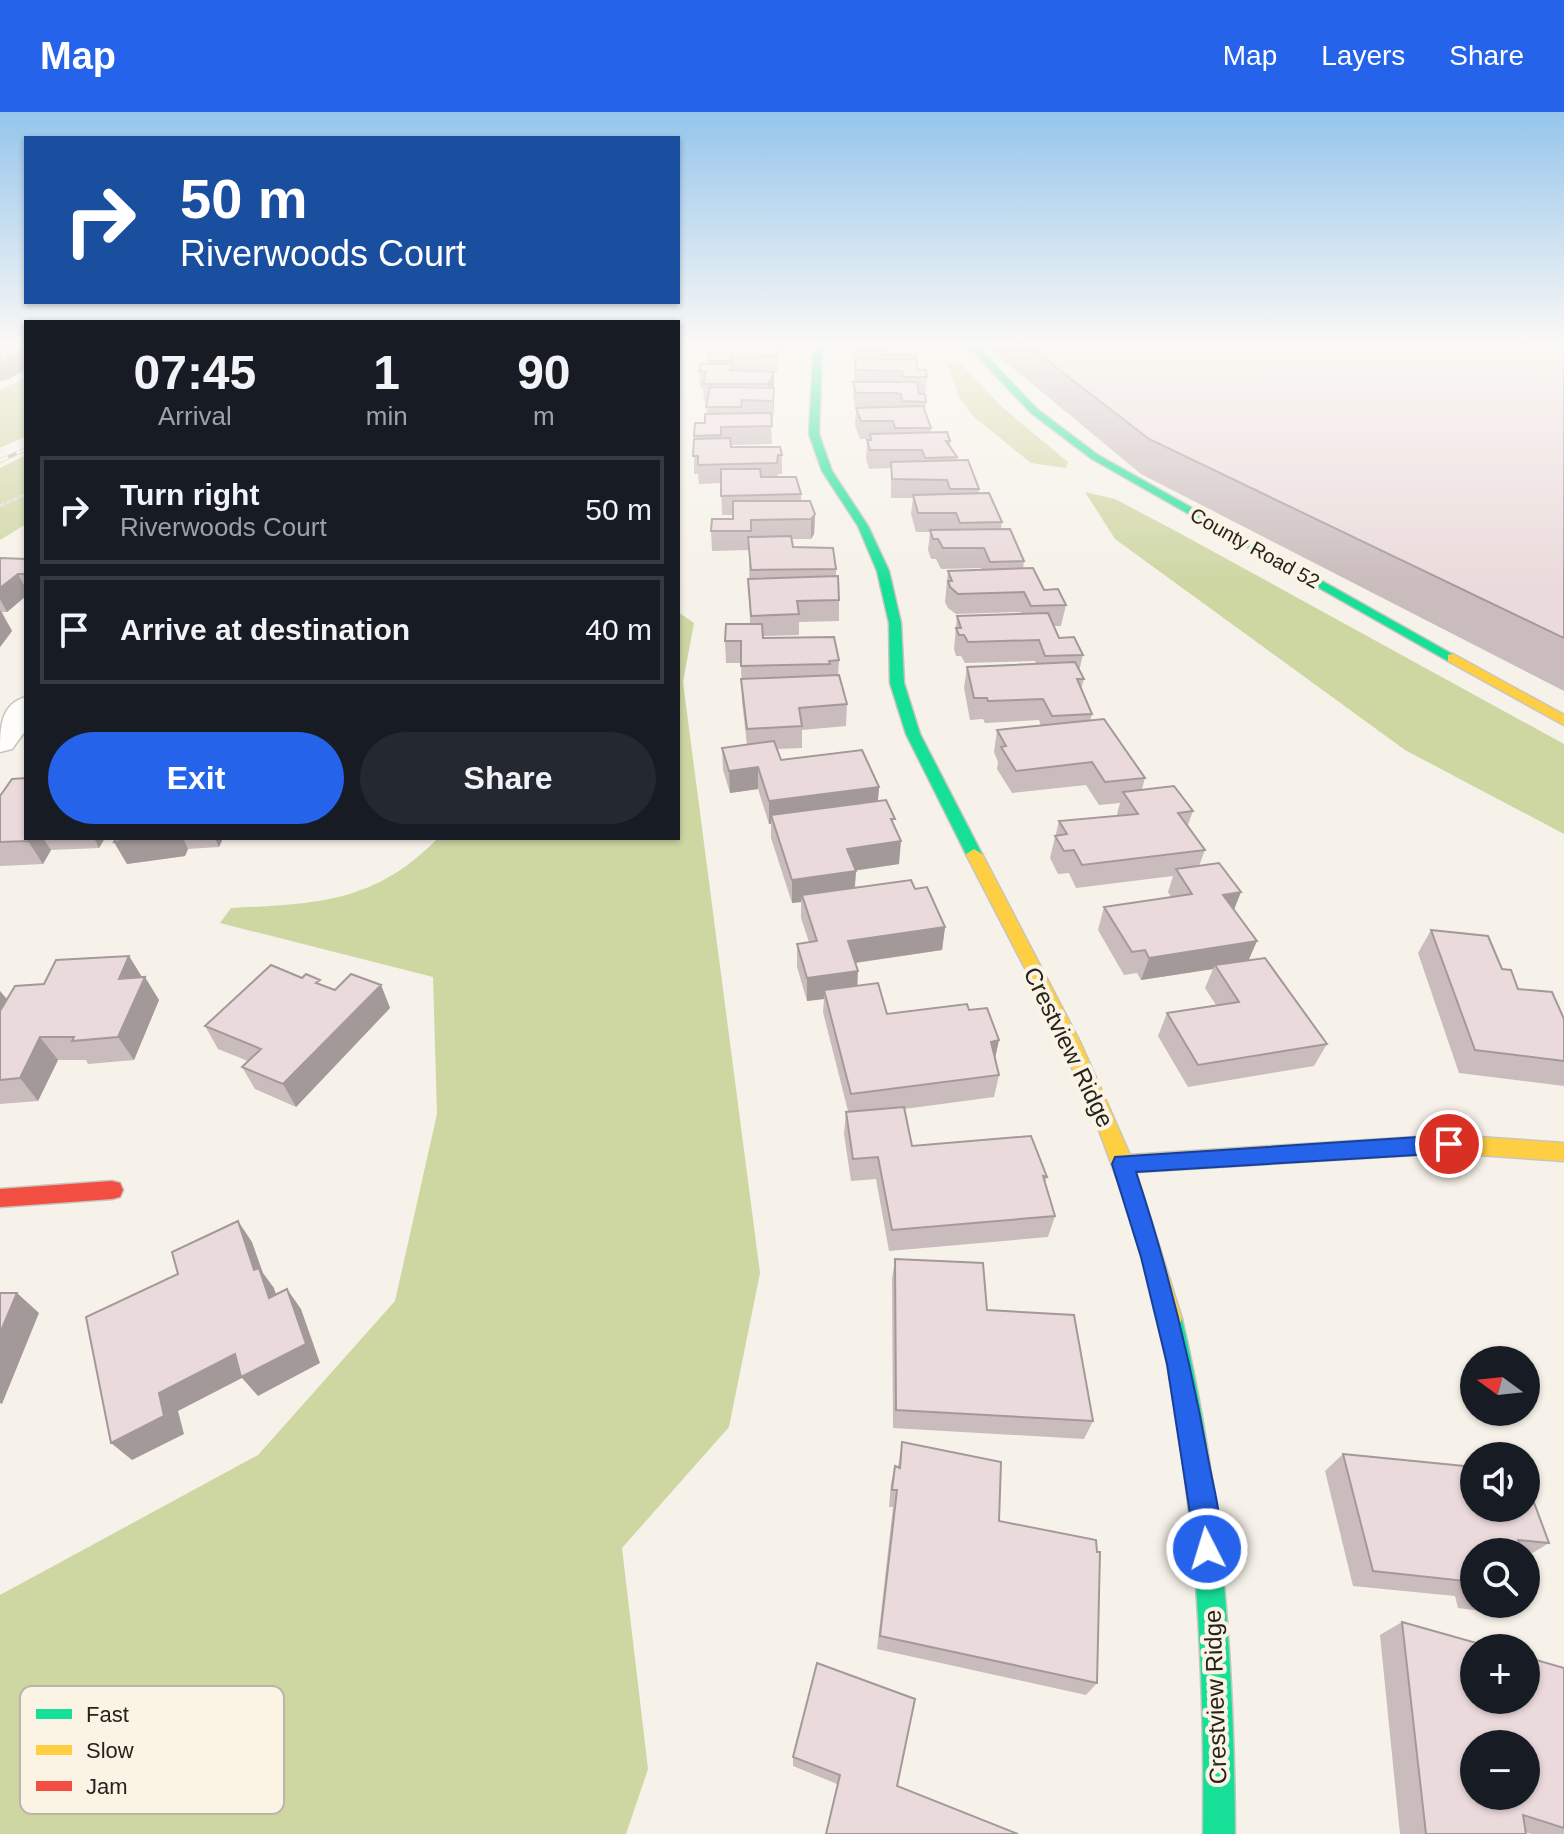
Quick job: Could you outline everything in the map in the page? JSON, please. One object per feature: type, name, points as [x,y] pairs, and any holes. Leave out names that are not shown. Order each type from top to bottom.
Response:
[{"type":"street","name":"Crestview Ridge","points":[[814,424],[814,434],[827,471],[863,526],[883,571],[895,623],[897,683],[913,734],[1091,1086],[1123,1164],[1153,1257],[1175,1349],[1201,1491],[1215,1637],[1219,1834]]},
{"type":"street","name":"County Road 52","points":[[1052,424],[1095,457],[1564,721]]},
{"type":"street","points":[[0,742],[24,710]]},
{"type":"street","points":[[0,755],[24,753]]},
{"type":"street","points":[[1123,1164],[1449,1144],[1564,1152]]},
{"type":"street","points":[[0,1198],[112,1190]]},
{"type":"path","points":[[0,506],[24,495]]},
{"type":"green space","points":[[0,424],[24,424],[24,437],[0,448]]},
{"type":"green space","points":[[983,424],[1023,424],[1068,462],[1066,468],[1031,463]]},
{"type":"green space","points":[[24,456],[24,525],[0,540],[0,468]]},
{"type":"green space","points":[[1085,492],[1115,499],[1564,744],[1564,834],[1405,750],[1115,539]]},
{"type":"green space","points":[[680,613],[694,623],[683,682],[760,1273],[729,1427],[622,1548],[648,1769],[626,1834],[0,1834],[0,1595],[258,1455],[395,1301],[437,1114],[433,977],[220,923],[231,908],[290,905],[343,896],[391,876],[415,860],[436,840],[680,840]]},
{"type":"building","points":[[695,424],[772,424],[721,427],[721,435],[694,436]]},
{"type":"building","points":[[894,424],[930,424],[931,428],[895,428]]},
{"type":"building","points":[[1130,424],[1564,424],[1564,638],[1149,439]]},
{"type":"building","points":[[947,432],[950,441],[946,441],[957,457],[925,458],[922,450],[870,450],[867,440],[871,440],[870,434]]},
{"type":"building","points":[[730,438],[731,447],[780,447],[782,455],[778,455],[777,463],[698,465],[698,456],[693,456],[694,439]]},
{"type":"building","points":[[968,460],[979,489],[950,489],[947,480],[892,479],[891,462]]},
{"type":"building","points":[[721,469],[760,469],[761,477],[796,477],[801,494],[721,496]]},
{"type":"building","points":[[989,493],[1002,522],[960,523],[956,513],[918,513],[913,495]]},
{"type":"building","points":[[733,501],[810,501],[815,514],[811,519],[751,520],[751,531],[711,531],[712,519],[733,519]]},
{"type":"building","points":[[1010,529],[1024,561],[990,562],[984,548],[943,548],[938,539],[933,539],[930,530]]},
{"type":"building","points":[[791,536],[793,547],[833,548],[836,569],[751,570],[748,537]]},
{"type":"building","points":[[0,558],[24,559],[24,574],[18,574],[0,588]]},
{"type":"building","points":[[1033,568],[1044,590],[1058,589],[1066,605],[1031,606],[1024,592],[958,594],[948,581],[952,581],[948,571]]},
{"type":"building","points":[[838,576],[839,600],[797,601],[799,614],[751,616],[748,579]]},
{"type":"building","points":[[1048,613],[1059,638],[1074,637],[1083,655],[1045,656],[1039,640],[968,642],[956,628],[961,628],[957,616]]},
{"type":"building","points":[[726,624],[762,624],[763,638],[834,637],[839,660],[829,661],[830,664],[741,666],[741,641],[725,641]]},
{"type":"building","points":[[1075,662],[1084,679],[1077,679],[1092,714],[1052,716],[1043,699],[988,701],[987,698],[974,698],[967,667]]},
{"type":"building","points":[[839,675],[847,704],[799,708],[802,726],[747,729],[741,679]]},
{"type":"building","points":[[1104,719],[1145,778],[1105,782],[1092,762],[1016,771],[1001,747],[1006,746],[997,730]]},
{"type":"building","points":[[774,741],[781,760],[862,750],[879,787],[769,801],[758,767],[729,771],[722,748]]},
{"type":"building","points":[[24,778],[24,840],[29,840],[0,842],[0,796],[12,779]]},
{"type":"building","points":[[1174,786],[1193,811],[1178,813],[1205,850],[1082,865],[1074,850],[1064,851],[1055,836],[1067,834],[1059,821],[1138,814],[1123,792]]},
{"type":"building","points":[[886,800],[901,841],[847,849],[856,871],[792,880],[771,815]]},
{"type":"building","points":[[1219,863],[1241,892],[1223,895],[1257,941],[1149,958],[1145,950],[1132,952],[1104,907],[1192,894],[1176,869]]},
{"type":"building","points":[[911,880],[915,889],[927,887],[945,927],[848,941],[858,971],[807,978],[797,944],[817,941],[802,895]]},
{"type":"building","points":[[1431,930],[1488,936],[1502,969],[1511,970],[1518,989],[1552,992],[1564,1019],[1564,1061],[1475,1050]]},
{"type":"building","points":[[129,956],[119,979],[145,977],[118,1037],[72,1041],[74,1037],[40,1037],[20,1078],[0,1080],[0,1011],[15,986],[44,984],[56,960]]},
{"type":"building","points":[[1265,958],[1327,1044],[1198,1065],[1167,1013],[1239,1002],[1215,965]]},
{"type":"building","points":[[271,965],[302,978],[306,974],[320,980],[316,983],[335,990],[351,974],[381,985],[283,1084],[242,1067],[261,1049],[205,1026]]},
{"type":"building","points":[[878,983],[887,1014],[967,1004],[969,1010],[987,1008],[999,1040],[991,1042],[999,1075],[851,1094],[824,990]]},
{"type":"building","points":[[904,1107],[912,1146],[1031,1136],[1047,1177],[1043,1176],[1055,1216],[892,1230],[878,1157],[853,1159],[846,1112]]},
{"type":"building","points":[[238,1221],[254,1270],[259,1268],[269,1298],[287,1289],[306,1344],[241,1377],[235,1354],[159,1393],[164,1416],[111,1443],[86,1317],[178,1274],[172,1252]]},
{"type":"building","points":[[895,1259],[983,1263],[987,1310],[1074,1315],[1093,1421],[896,1410]]},
{"type":"building","points":[[0,1293],[17,1293],[0,1333]]},
{"type":"building","points":[[902,1442],[1001,1462],[999,1521],[1096,1540],[1097,1552],[1100,1552],[1097,1683],[880,1636],[897,1490],[892,1490],[895,1466],[900,1468]]},
{"type":"building","points":[[1343,1454],[1460,1466],[1460,1522],[1540,1522],[1540,1519],[1549,1543],[1540,1542],[1540,1538],[1460,1538],[1460,1580],[1373,1571]]},
{"type":"building","points":[[1402,1622],[1460,1638],[1460,1714],[1540,1714],[1540,1661],[1564,1668],[1564,1828],[1523,1815],[1526,1834],[1426,1834]]},
{"type":"building","points":[[817,1663],[915,1699],[897,1786],[1018,1834],[826,1834],[840,1775],[793,1757]]},
{"type":"railway","points":[[0,461],[24,450]]},
{"type":"traffic: fast","points":[[814,424],[814,434],[827,471],[863,526],[883,571],[895,623],[897,683],[913,734],[974,854]]},
{"type":"traffic: fast","points":[[1052,424],[1095,457],[1453,658]]},
{"type":"traffic: fast","points":[[1170,1319],[1196,1446],[1211,1575],[1218,1705],[1219,1834]]},
{"type":"traffic: slow","points":[[1453,658],[1564,721]]},
{"type":"traffic: slow","points":[[974,854],[1053,1005],[1106,1122],[1148,1240],[1170,1319]]},
{"type":"traffic: slow","points":[[1123,1164],[1449,1144],[1564,1152]]},
{"type":"traffic: jam","points":[[0,1198],[112,1190]]},
{"type":"route","points":[[1207,1549],[1201,1491],[1179,1364],[1153,1257],[1123,1164],[1449,1144]]}]
